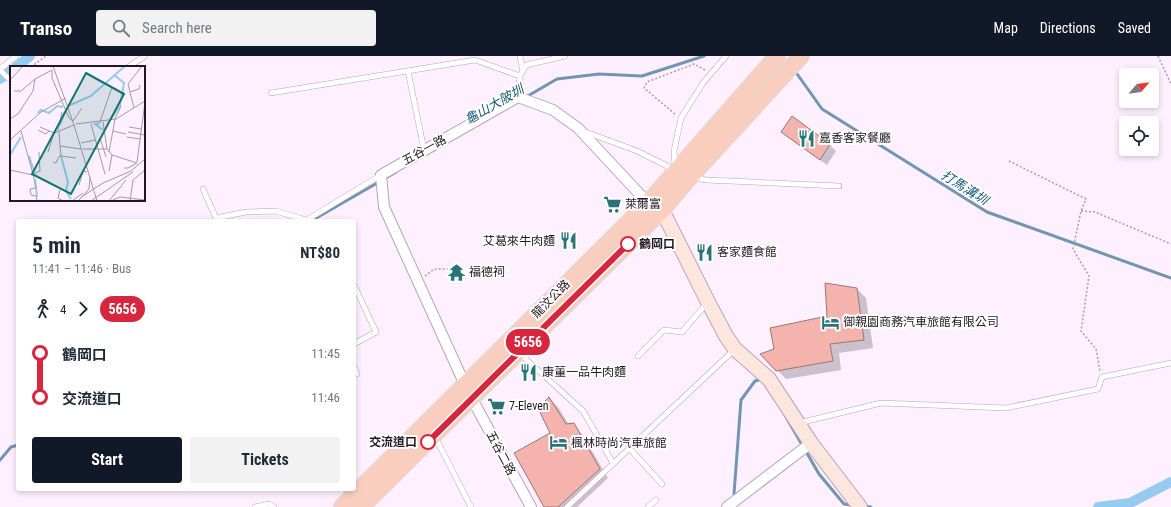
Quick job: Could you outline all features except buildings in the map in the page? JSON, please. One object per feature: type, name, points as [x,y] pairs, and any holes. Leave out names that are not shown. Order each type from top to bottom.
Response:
[{"type":"main road","name":"龍汶公路","points":[[342,507],[469,392],[518,352],[662,210],[683,174],[752,84],[778,56]]},
{"type":"main road","name":"龍汶公路","points":[[361,507],[434,436],[469,392],[648,202],[683,174],[764,96],[800,56]]},
{"type":"main road","points":[[648,202],[662,210]]},
{"type":"street","name":"五谷一路","points":[[380,175],[518,97]]},
{"type":"street","points":[[518,97],[553,110],[578,128],[648,202]]},
{"type":"street","points":[[380,175],[384,207],[469,392]]},
{"type":"street","points":[[662,210],[726,336],[735,349],[769,379],[798,423],[809,445],[860,507]]},
{"type":"street","name":"五谷二路","points":[[469,392],[531,507]]},
{"type":"street","points":[[727,507],[809,445]]},
{"type":"lane","points":[[10,78],[0,69],[16,56]]},
{"type":"lane","points":[[130,66],[145,56]]},
{"type":"lane","points":[[518,97],[522,73],[520,56]]},
{"type":"lane","points":[[522,73],[526,65],[565,56]]},
{"type":"lane","points":[[683,174],[674,151],[681,118],[703,83],[726,56]]},
{"type":"lane","points":[[271,93],[408,71],[475,58],[522,73]]},
{"type":"lane","points":[[408,71],[424,150]]},
{"type":"lane","points":[[578,128],[637,151],[683,174],[707,180],[839,186]]},
{"type":"lane","points":[[308,219],[380,175]]},
{"type":"lane","points":[[203,189],[216,218],[246,212],[276,211],[303,219]]},
{"type":"lane","points":[[356,289],[376,332],[356,343]]},
{"type":"lane","points":[[638,356],[664,330],[682,332],[708,302]]},
{"type":"lane","points":[[567,507],[735,349]]},
{"type":"lane","points":[[518,352],[583,411],[613,463]]},
{"type":"lane","points":[[798,423],[881,403],[1006,408],[1098,389],[1102,377],[1171,363]]},
{"type":"lane","points":[[434,436],[471,507]]},
{"type":"lane","points":[[629,448],[662,484]]},
{"type":"lane","points":[[648,507],[656,500]]},
{"type":"lane","points":[[255,507],[269,504],[274,507]]},
{"type":"path","points":[[32,66],[46,56]]},
{"type":"path","points":[[1158,56],[1171,84]]},
{"type":"path","points":[[681,118],[644,88],[647,82],[694,64],[712,73]]},
{"type":"path","points":[[1010,161],[1086,199],[1081,211],[1073,249],[1089,276],[1081,331],[1096,349],[1102,377]]},
{"type":"path","points":[[1081,211],[1095,212],[1171,244]]},
{"type":"path","points":[[418,283],[427,273],[434,269],[448,269]]},
{"type":"waterway","points":[[17,66],[30,56]]},
{"type":"waterway","name":"龜山大陂圳","points":[[526,97],[557,79],[599,74],[642,76],[704,56]]},
{"type":"waterway","name":"打馬溝圳","points":[[795,71],[822,109],[987,212],[1171,278]]},
{"type":"waterway","points":[[0,79],[10,72]]},
{"type":"waterway","name":"龜山大陂圳","points":[[384,179],[396,172]]},
{"type":"waterway","name":"龜山大陂圳","points":[[314,219],[379,182]]},
{"type":"waterway","points":[[734,494],[741,400],[755,381],[762,379]]},
{"type":"waterway","points":[[786,417],[819,474],[844,504],[852,505]]},
{"type":"waterway","name":"龜山大陂圳","points":[[0,460],[11,447],[16,446]]},
{"type":"waterway","points":[[1098,507],[1130,503],[1171,482]]},
{"type":"waterway","points":[[863,506],[871,507]]},
{"type":"bus line","name":"5656","points":[[428,442],[628,244]]},
{"type":"place","name":"嘉香客家餐廳","points":[[806,138]]},
{"type":"place","name":"萊爾富","points":[[612,204]]},
{"type":"place","name":"艾葛來牛肉麵","points":[[568,241]]},
{"type":"place","name":"鶴岡口","points":[[628,244]]},
{"type":"place","name":"客家麵食館","points":[[704,252]]},
{"type":"place","name":"福德祠","points":[[456,272]]},
{"type":"place","name":"御親園商務汽車旅館有限公司","points":[[830,322]]},
{"type":"place","name":"康董一品牛肉麵","points":[[529,372]]},
{"type":"place","name":"7-Eleven","points":[[496,406]]},
{"type":"place","name":"交流道口","points":[[428,442]]},
{"type":"place","name":"楓林時尚汽車旅館","points":[[558,443]]}]
